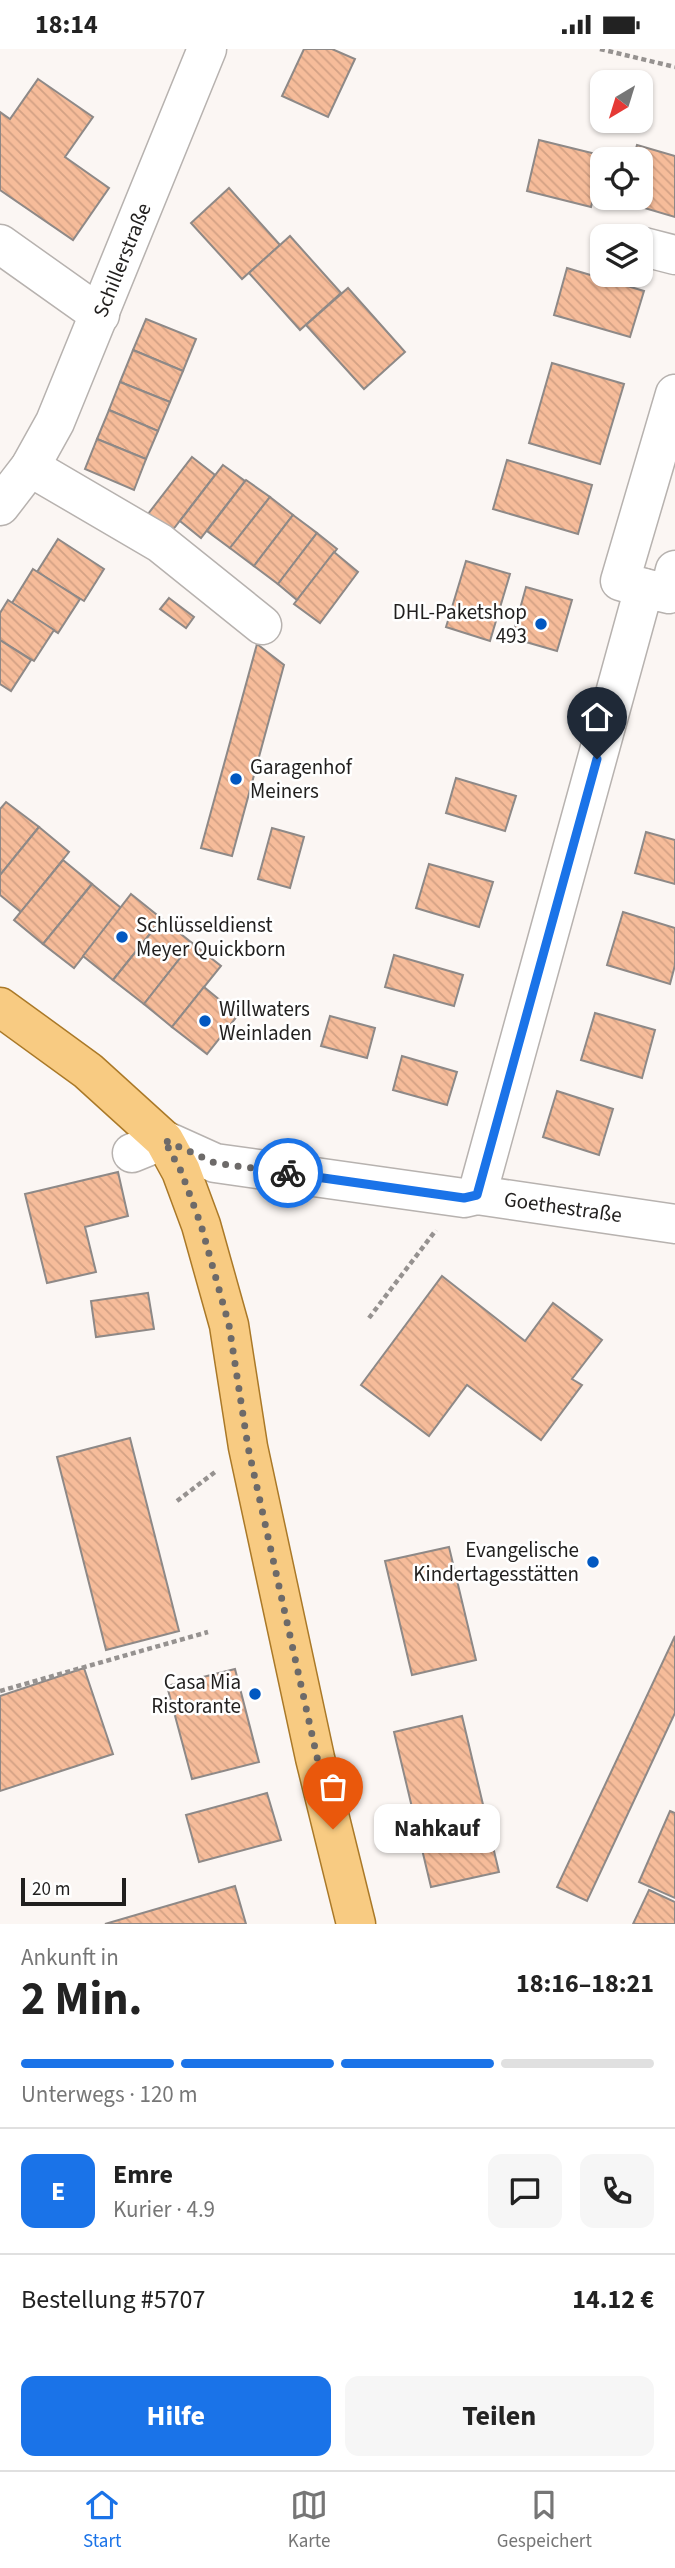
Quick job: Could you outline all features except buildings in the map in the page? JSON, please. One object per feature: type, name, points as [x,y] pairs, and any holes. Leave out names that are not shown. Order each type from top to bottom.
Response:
[{"type":"main road","points":[[0,1007],[88,1071],[148,1146],[181,1171],[197,1215],[229,1325],[248,1447],[315,1758],[356,1924]]},
{"type":"street","name":"Schillerstraße","points":[[0,506],[30,467],[55,422],[207,49]]},
{"type":"street","points":[[0,244],[100,315]]},
{"type":"street","points":[[653,249],[675,255]]},
{"type":"street","points":[[471,1196],[660,579],[620,581],[675,394]]},
{"type":"street","points":[[30,467],[160,543],[262,625]]},
{"type":"street","name":"Goethestraße","points":[[148,1146],[215,1163],[675,1224]]},
{"type":"path","points":[[600,49],[675,67]]},
{"type":"path","points":[[369,1318],[471,1196]]},
{"type":"path","points":[[177,1501],[248,1447]]},
{"type":"path","points":[[0,1691],[208,1632]]},
{"type":"way so far","points":[[288,1173],[215,1163],[164,1140],[181,1171],[201,1225],[229,1325],[248,1447],[315,1758],[333,1829]]},
{"type":"place","name":"DHL-Paketshop 493","points":[[541,624]]},
{"type":"place","name":"Garagenhof Meiners","points":[[236,779]]},
{"type":"place","name":"Schlüsseldienst Meyer Quickborn","points":[[122,937]]},
{"type":"place","name":"Willwaters Weinladen","points":[[205,1021]]},
{"type":"place","name":"Evangelische Kindertagesstätten","points":[[593,1562]]},
{"type":"place","name":"Casa Mia Ristorante","points":[[255,1694]]},
{"type":"place","name":"Nahkauf","points":[[333,1829]]},
{"type":"route","points":[[288,1173],[464,1198],[477,1195],[597,759]]}]
